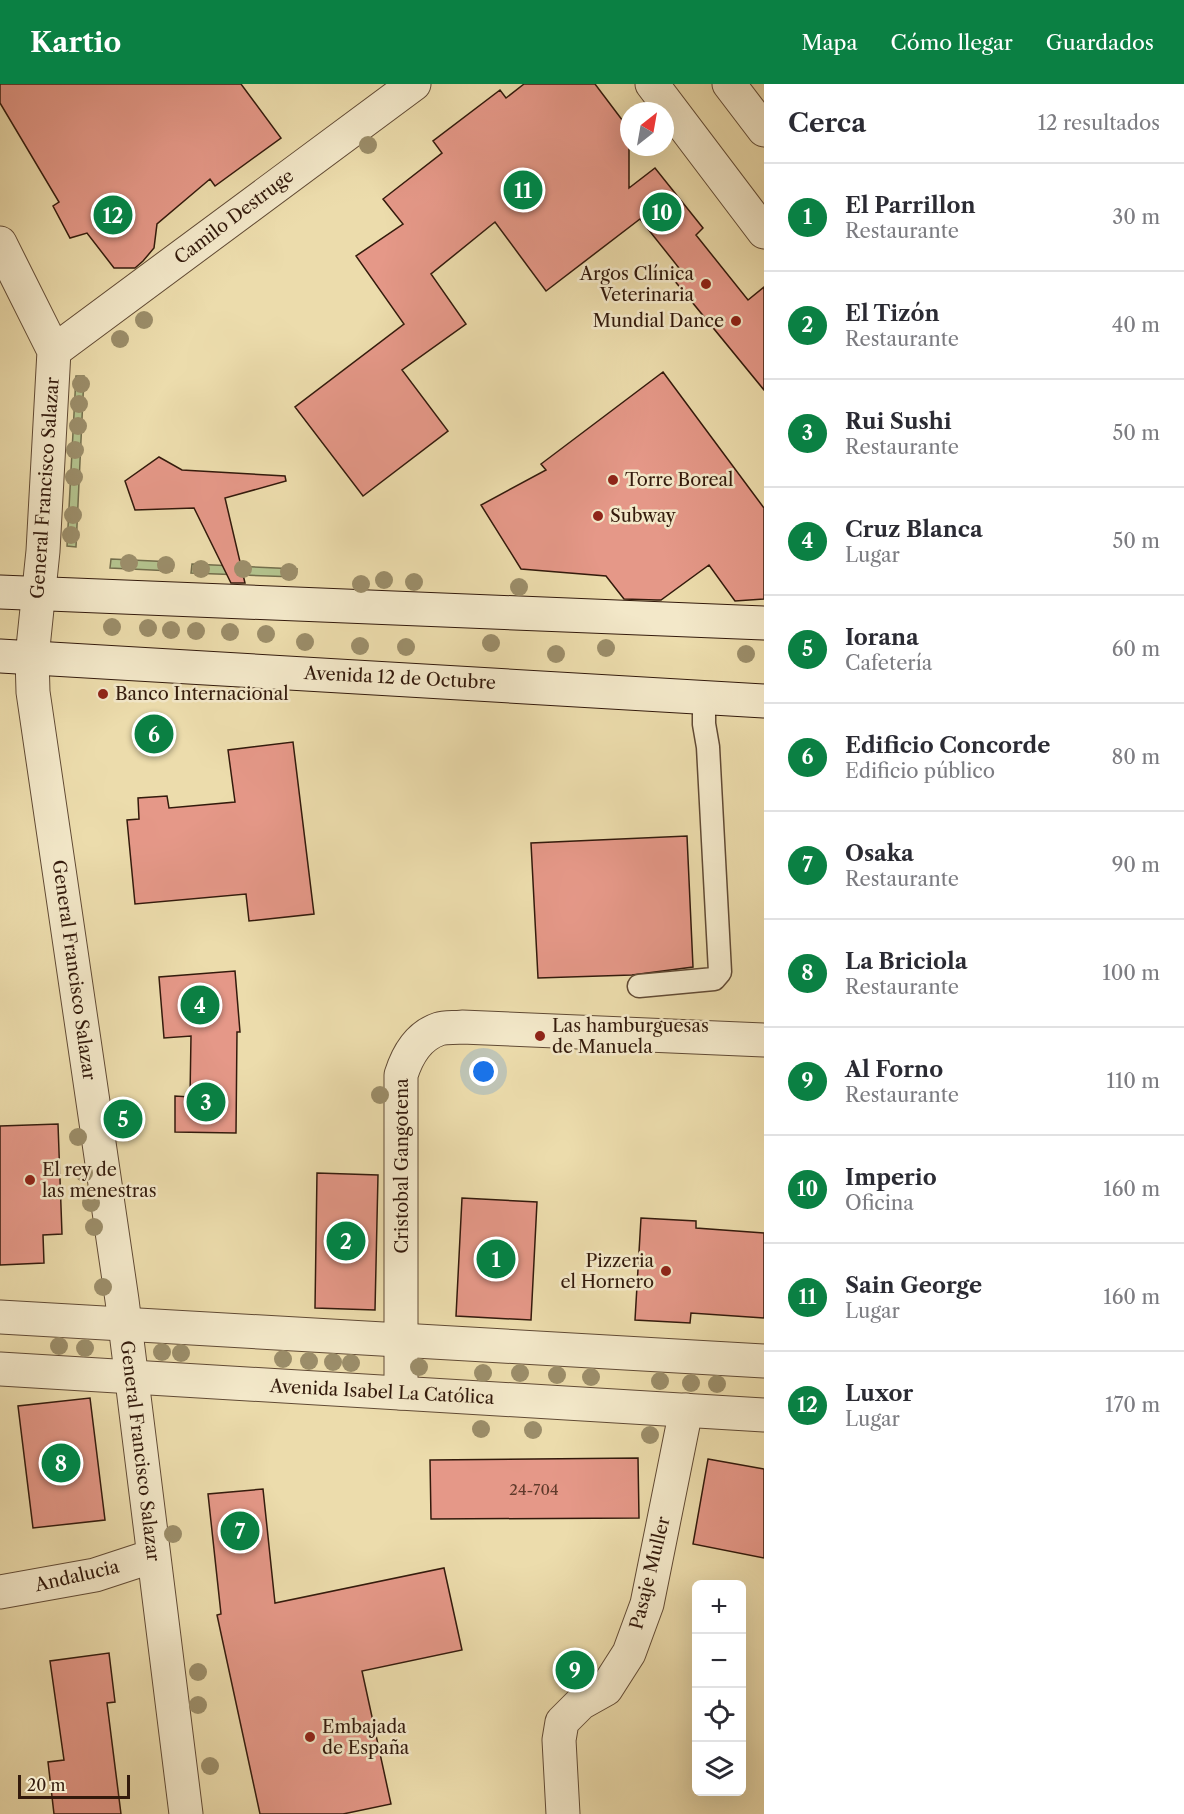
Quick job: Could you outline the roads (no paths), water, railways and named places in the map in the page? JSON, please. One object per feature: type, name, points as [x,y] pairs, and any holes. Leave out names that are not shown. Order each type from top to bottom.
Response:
[{"type":"street","name":"Camilo Destruge","points":[[54,351],[414,84]]},
{"type":"street","points":[[652,84],[764,232]]},
{"type":"street","points":[[729,84],[764,130]]},
{"type":"street","name":"General Francisco Salazar","points":[[0,243],[54,351],[39,593],[16,656],[33,692],[124,1323],[186,1814]]},
{"type":"street","points":[[0,592],[764,623]]},
{"type":"street","name":"Avenida 12 de Octubre","points":[[16,656],[764,701]]},
{"type":"street","name":"Cristobal Gangotena","points":[[401,1393],[401,1075],[406,1057],[420,1041],[439,1029],[462,1027],[764,1040]]},
{"type":"street","points":[[0,1317],[764,1360]]},
{"type":"street","name":"Avenida Isabel La Católica","points":[[0,1370],[764,1415]]},
{"type":"street","name":"Pasaje Muller","points":[[563,1814],[559,1740],[561,1722],[581,1703],[606,1689],[629,1653],[646,1604],[686,1410]]},
{"type":"street","name":"Andalucia","points":[[0,1592],[95,1575],[153,1556]]},
{"type":"lane","points":[[639,986],[714,978],[720,972],[704,696]]},
{"type":"place","name":"Sain George","points":[[523,190]]},
{"type":"place","name":"Imperio","points":[[662,212]]},
{"type":"place","name":"Luxor","points":[[113,215]]},
{"type":"place","name":"Argos Clínica Veterinaria","points":[[706,284]]},
{"type":"place","name":"Mundial Dance","points":[[736,321]]},
{"type":"place","name":"Torre Boreal","points":[[613,480]]},
{"type":"place","name":"Subway","points":[[598,516]]},
{"type":"place","name":"Banco Internacional","points":[[103,694]]},
{"type":"place","name":"Edificio Concorde","points":[[154,734]]},
{"type":"place","name":"Cruz Blanca","points":[[200,1005]]},
{"type":"place","name":"Las hamburguesas de Manuela","points":[[540,1036]]},
{"type":"place","name":"Rui Sushi","points":[[206,1102]]},
{"type":"place","name":"Iorana","points":[[123,1119]]},
{"type":"place","name":"El rey de las menestras","points":[[30,1180]]},
{"type":"place","name":"El Tizón","points":[[346,1241]]},
{"type":"place","name":"El Parrillon","points":[[496,1259]]},
{"type":"place","name":"Pizzeria el Hornero","points":[[666,1271]]},
{"type":"place","name":"La Briciola","points":[[61,1463]]},
{"type":"place","name":"Osaka","points":[[240,1531]]},
{"type":"place","name":"Al Forno","points":[[575,1670]]},
{"type":"place","name":"Embajada de España","points":[[310,1737]]}]
